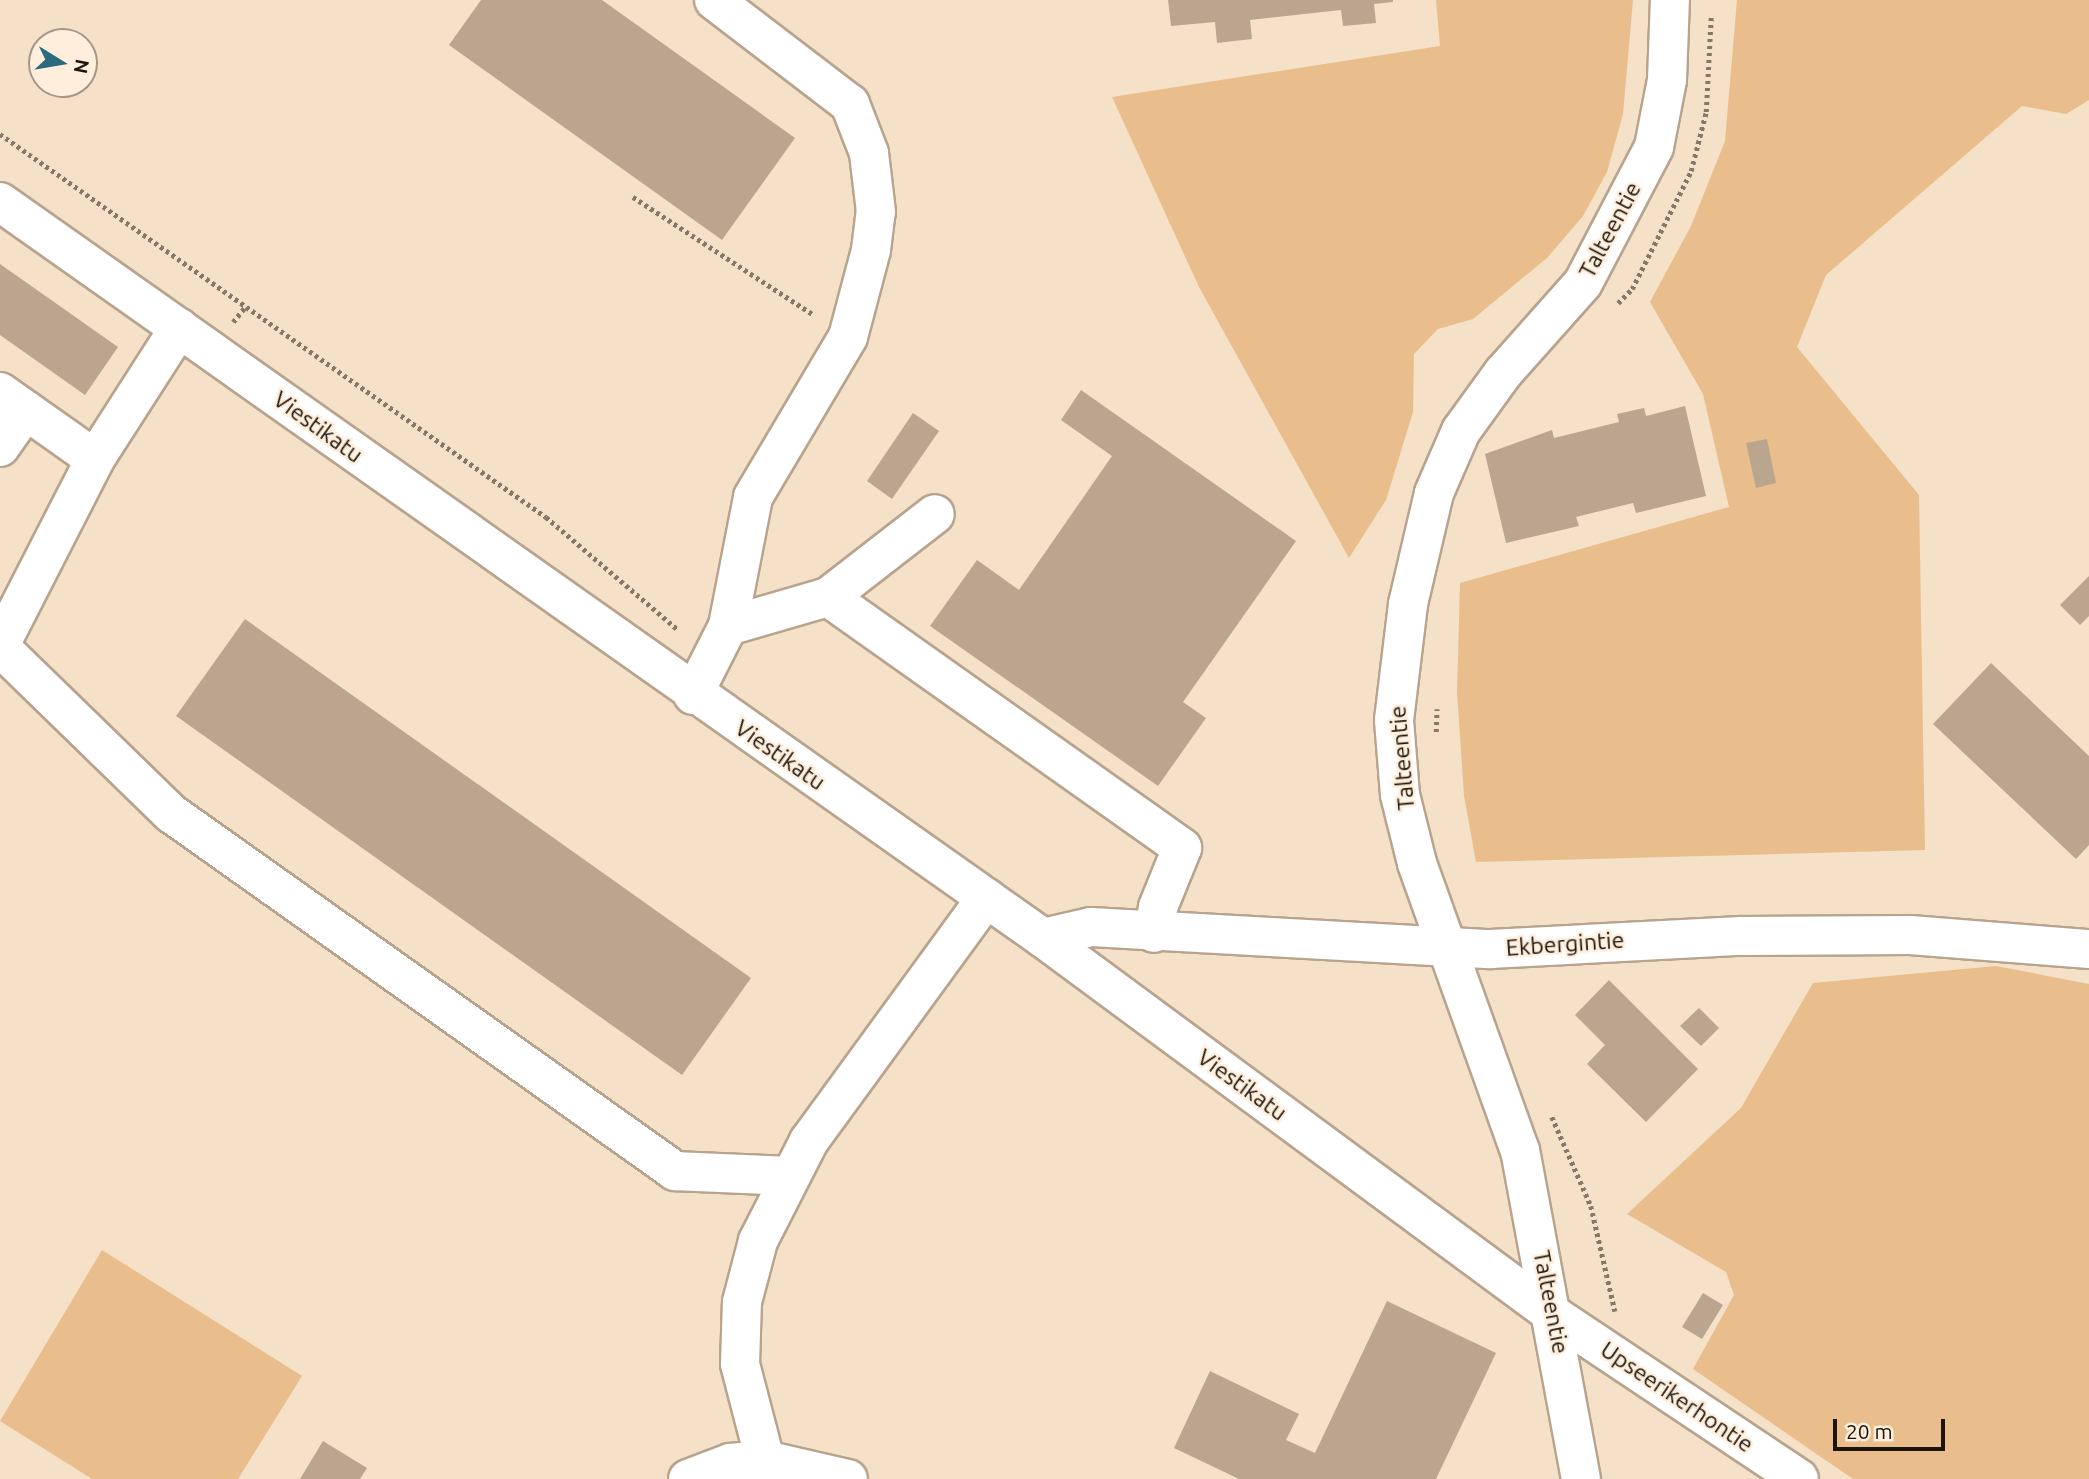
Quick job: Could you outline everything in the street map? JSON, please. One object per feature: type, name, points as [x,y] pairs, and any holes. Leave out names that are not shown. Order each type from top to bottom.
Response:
[{"type":"street","points":[[693,695],[728,626],[753,497],[848,337],[871,250],[876,212],[869,153],[850,104],[714,0]]},
{"type":"street","name":"Talteentie","points":[[1581,1479],[1555,1316],[1520,1151],[1449,946],[1417,863],[1401,795],[1394,720],[1408,604],[1434,493],[1461,431],[1503,373],[1583,283],[1654,147],[1667,80],[1670,0]]},
{"type":"street","name":"Viestikatu","points":[[0,202],[693,695],[1043,938],[1555,1316]]},
{"type":"street","points":[[179,328],[95,459],[0,646],[172,814],[675,1171],[789,1176]]},
{"type":"street","points":[[0,447],[13,401],[95,459]]},
{"type":"street","points":[[728,626],[828,597],[935,514]]},
{"type":"street","points":[[828,597],[1182,848],[1158,907],[1154,933]]},
{"type":"street","points":[[768,1469],[746,1398],[740,1334],[749,1269],[789,1176],[986,898]]},
{"type":"street","name":"Ekbergintie","points":[[1043,938],[1091,927],[1154,933],[1449,946],[1910,935],[2089,949]]},
{"type":"street","name":"Upseerikerhontie","points":[[1555,1316],[1799,1479]]},
{"type":"street","points":[[688,1479],[730,1463],[848,1479]]},
{"type":"path","points":[[1613,307],[1632,289],[1691,171],[1706,112],[1711,0]]},
{"type":"path","points":[[633,197],[848,337]]},
{"type":"path","points":[[1437,697],[1437,746]]},
{"type":"path","points":[[1546,1103],[1591,1206],[1623,1360]]},
{"type":"shaded area","points":[[1436,0],[1633,0],[1623,114],[1607,172],[1583,216],[1547,258],[1473,319],[1438,329],[1414,354],[1413,412],[1386,500],[1349,558],[1199,287],[1112,97],[1440,46]]},
{"type":"shaded area","points":[[1737,0],[2089,0],[2089,100],[2066,114],[2022,106],[1826,275],[1797,347],[1919,495],[1925,850],[1476,862],[1464,796],[1457,692],[1460,583],[1729,507],[1703,394],[1650,302],[1691,226],[1725,141]]},
{"type":"shaded area","points":[[1996,966],[2089,984],[2089,1479],[1853,1479],[1693,1369],[1734,1295],[1726,1272],[1627,1214],[1741,1108],[1813,983]]},
{"type":"shaded area","points":[[102,1250],[302,1376],[238,1479],[92,1479],[0,1421]]},
{"type":"building","points":[[481,0],[602,0],[795,138],[722,240],[449,45]]},
{"type":"building","points":[[1168,0],[1393,2],[1374,4],[1376,23],[1343,26],[1341,10],[1250,20],[1252,39],[1217,43],[1215,22],[1171,26]]},
{"type":"building","points":[[0,264],[118,347],[85,395],[0,335]]},
{"type":"building","points":[[1081,390],[1296,541],[1183,702],[1206,718],[1158,786],[930,626],[977,560],[1019,590],[1112,456],[1061,420]]},
{"type":"building","points":[[1685,406],[1706,496],[1636,513],[1633,503],[1576,517],[1579,526],[1506,543],[1485,454],[1552,430],[1554,438],[1619,422],[1617,414],[1644,408],[1646,416]]},
{"type":"building","points":[[913,413],[939,431],[892,499],[867,481]]},
{"type":"building","points":[[1767,439],[1776,483],[1756,488],[1746,443]]},
{"type":"building","points":[[2089,576],[2089,616],[2080,625],[2060,605]]},
{"type":"building","points":[[245,619],[751,978],[682,1075],[176,716]]},
{"type":"building","points":[[1991,663],[2089,756],[2089,845],[2076,859],[1933,724]]},
{"type":"building","points":[[1609,980],[1698,1069],[1646,1122],[1587,1064],[1605,1045],[1575,1015]]},
{"type":"building","points":[[1699,1008],[1719,1028],[1701,1046],[1680,1026]]},
{"type":"building","points":[[1703,1293],[1723,1305],[1702,1339],[1682,1327]]},
{"type":"building","points":[[1387,1301],[1496,1353],[1436,1479],[1239,1479],[1174,1448],[1210,1371],[1299,1414],[1286,1440],[1315,1453]]},
{"type":"building","points":[[323,1441],[367,1468],[360,1479],[300,1479]]}]
